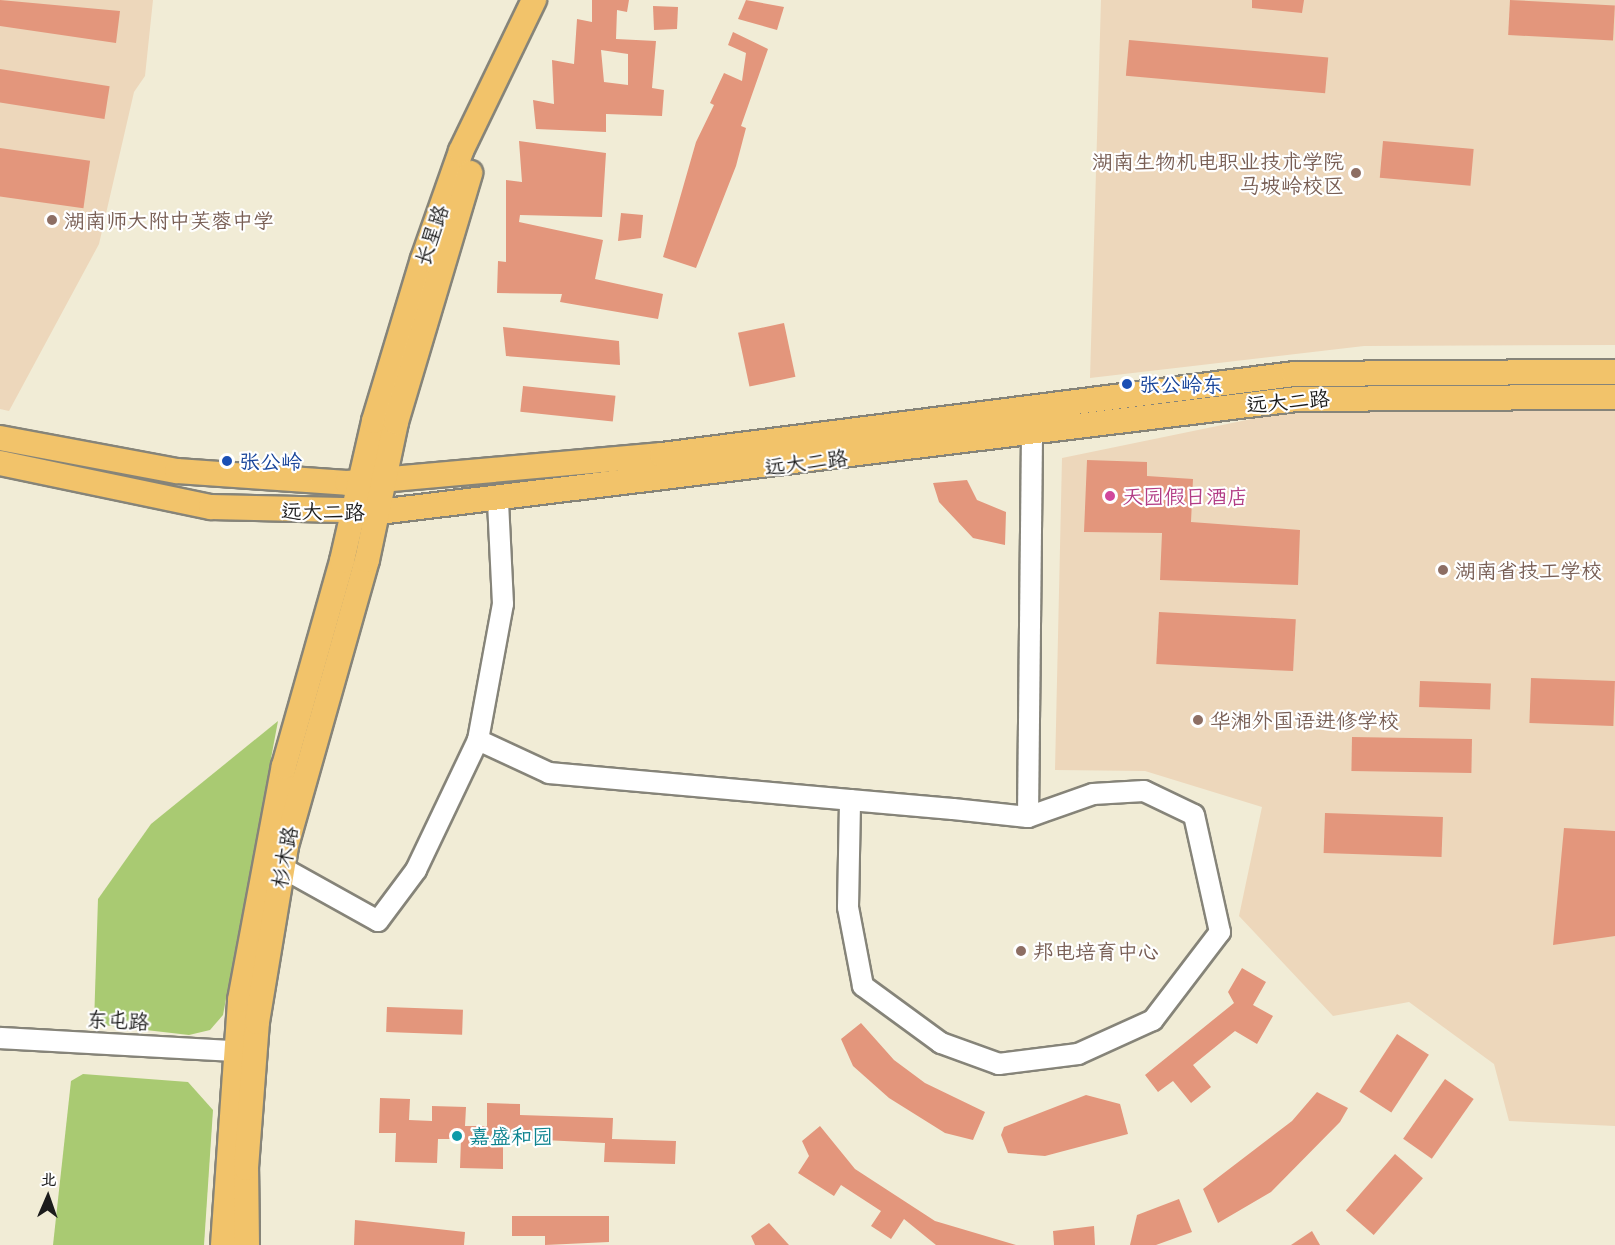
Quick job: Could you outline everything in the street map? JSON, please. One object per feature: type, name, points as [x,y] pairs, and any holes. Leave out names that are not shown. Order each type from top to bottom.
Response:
[{"type":"main road","name":"长星路","points":[[360,482],[441,205],[489,89],[534,0]]},
{"type":"main road","name":"长星路","points":[[385,480],[457,211],[477,153],[552,0]]},
{"type":"main road","name":"远大二路","points":[[0,438],[62,454],[231,478],[360,482],[674,454],[1294,374],[1615,372]]},
{"type":"main road","name":"远大二路","points":[[0,463],[211,507],[378,512],[498,502],[1297,399],[1615,398]]},
{"type":"main road","name":"杉木路","points":[[248,1245],[246,1168],[254,1054],[281,867],[385,480]]},
{"type":"main road","name":"杉木路","points":[[223,1245],[234,1051],[254,908],[284,766],[360,482]]},
{"type":"street","points":[[1028,817],[1032,432]]},
{"type":"street","points":[[281,867],[378,921],[416,870],[478,740],[503,604],[498,502]]},
{"type":"street","points":[[478,740],[549,773],[850,800],[1028,817],[1093,794],[1144,790],[1194,815],[1220,932],[1154,1020],[1078,1054],[999,1064],[941,1044],[862,986],[848,907],[850,800]]},
{"type":"street","name":"东屯路","points":[[0,1038],[234,1051]]},
{"type":"shaded area","name":"湖南师大附中芙蓉中学","points":[[0,0],[153,0],[145,76],[134,92],[99,244],[9,411],[0,409]]},
{"type":"shaded area","name":"湖南生物机电职业技术学院 马坡岭校区","points":[[1101,0],[1615,0],[1615,345],[1364,346],[1090,378]]},
{"type":"shaded area","points":[[1363,396],[1615,409],[1615,1126],[1509,1121],[1494,1064],[1409,1002],[1333,1016],[1239,916],[1262,807],[1145,771],[1055,770],[1062,458]]},
{"type":"green space","points":[[278,721],[223,1015],[210,1030],[189,1035],[94,1024],[98,899],[151,824]]},
{"type":"green space","points":[[83,1074],[188,1082],[213,1110],[204,1245],[53,1245],[71,1081]]},
{"type":"building","points":[[0,0],[120,11],[116,43],[0,26]]},
{"type":"building","points":[[592,0],[629,0],[627,12],[617,10],[616,39],[656,41],[652,88],[664,90],[662,116],[606,114],[606,132],[536,129],[533,100],[554,104],[552,60],[574,64],[577,19],[592,22]],"holes":[[[601,50],[628,54],[628,85],[604,82]]]},
{"type":"building","points":[[746,0],[784,7],[777,30],[738,19]]},
{"type":"building","points":[[1252,0],[1304,0],[1302,13],[1252,8]]},
{"type":"building","points":[[1510,0],[1615,5],[1613,40],[1508,35]]},
{"type":"building","points":[[653,6],[678,7],[677,29],[654,30]]},
{"type":"building","points":[[733,32],[768,49],[741,126],[746,128],[736,166],[696,268],[663,257],[696,142],[714,105],[710,103],[724,73],[742,81],[746,53],[728,45]]},
{"type":"building","points":[[1129,40],[1328,57],[1325,93],[1126,76]]},
{"type":"building","points":[[0,69],[110,86],[104,119],[0,102]]},
{"type":"building","points":[[519,141],[606,153],[602,217],[520,215],[519,222],[603,240],[595,279],[663,294],[658,319],[560,302],[562,294],[497,293],[498,261],[506,262],[506,180],[522,182]]},
{"type":"building","points":[[1383,141],[1474,149],[1470,186],[1380,178]]},
{"type":"building","points":[[0,148],[90,161],[83,208],[0,196]]},
{"type":"building","points":[[621,213],[643,215],[641,238],[618,241]]},
{"type":"building","points":[[784,323],[795,377],[749,387],[738,333]]},
{"type":"building","points":[[503,327],[619,341],[620,365],[506,356]]},
{"type":"building","points":[[523,386],[615,396],[613,422],[520,412]]},
{"type":"building","points":[[1087,460],[1147,462],[1147,476],[1193,479],[1191,522],[1300,530],[1298,585],[1160,580],[1162,533],[1084,532]]},
{"type":"building","points":[[967,480],[977,500],[1006,512],[1005,545],[973,538],[939,502],[933,483]]},
{"type":"building","points":[[1159,612],[1296,619],[1293,671],[1156,664]]},
{"type":"building","points":[[1531,678],[1615,681],[1613,726],[1529,723]]},
{"type":"building","points":[[1420,681],[1491,683],[1490,709],[1419,707]]},
{"type":"building","points":[[1352,737],[1472,739],[1471,773],[1351,771]]},
{"type":"building","points":[[1325,813],[1443,817],[1442,857],[1324,853]]},
{"type":"building","points":[[1564,828],[1615,831],[1615,936],[1553,945]]},
{"type":"building","points":[[1242,968],[1266,982],[1253,1005],[1273,1016],[1257,1044],[1235,1031],[1193,1065],[1211,1087],[1191,1103],[1173,1081],[1158,1092],[1145,1075],[1234,1003],[1228,992]]},
{"type":"building","points":[[387,1007],[463,1010],[462,1035],[386,1032]]},
{"type":"building","points":[[861,1023],[894,1060],[925,1083],[985,1112],[973,1140],[945,1133],[889,1098],[853,1066],[841,1039]]},
{"type":"building","points":[[1397,1034],[1429,1055],[1391,1113],[1359,1092]]},
{"type":"building","points":[[1445,1079],[1474,1099],[1432,1159],[1403,1139]]},
{"type":"building","points":[[1317,1092],[1348,1108],[1340,1122],[1271,1192],[1218,1223],[1203,1189],[1292,1121]]},
{"type":"building","points":[[1086,1095],[1120,1104],[1128,1134],[1045,1156],[1008,1153],[1001,1135],[1004,1127]]},
{"type":"building","name":"嘉盛和园","points":[[380,1098],[410,1099],[409,1120],[432,1121],[432,1106],[466,1107],[465,1126],[487,1126],[487,1103],[520,1104],[520,1115],[613,1118],[612,1139],[676,1141],[675,1164],[604,1162],[605,1143],[503,1138],[503,1169],[460,1168],[461,1139],[438,1139],[437,1163],[395,1162],[396,1133],[379,1133]]},
{"type":"building","points":[[820,1126],[855,1169],[935,1221],[1016,1245],[936,1245],[904,1219],[891,1239],[871,1226],[881,1211],[841,1185],[834,1196],[798,1173],[809,1156],[802,1141]]},
{"type":"building","points":[[1395,1154],[1423,1178],[1374,1235],[1346,1211]]},
{"type":"building","points":[[1179,1199],[1192,1232],[1156,1245],[1130,1245],[1137,1215]]},
{"type":"building","points":[[512,1216],[609,1216],[609,1242],[545,1245],[545,1236],[512,1236]]},
{"type":"building","points":[[355,1220],[465,1232],[464,1245],[354,1245]]},
{"type":"building","points":[[769,1223],[789,1245],[755,1245],[751,1236]]},
{"type":"building","points":[[1094,1226],[1095,1245],[1054,1245],[1053,1231]]},
{"type":"building","points":[[1312,1231],[1320,1245],[1291,1245]]},
{"type":"place","name":"湖南生物机电职业技术学院 马坡岭校区","points":[[1356,173]]},
{"type":"place","name":"湖南师大附中芙蓉中学","points":[[52,220]]},
{"type":"place","name":"张公岭东","points":[[1127,384]]},
{"type":"place","name":"张公岭","points":[[227,461]]},
{"type":"place","name":"天园假日酒店","points":[[1110,496]]},
{"type":"place","name":"湖南省技工学校","points":[[1443,570]]},
{"type":"place","name":"华湘外国语进修学校","points":[[1198,720]]},
{"type":"place","name":"邦电培育中心","points":[[1021,951]]},
{"type":"place","name":"嘉盛和园","points":[[457,1136]]}]
